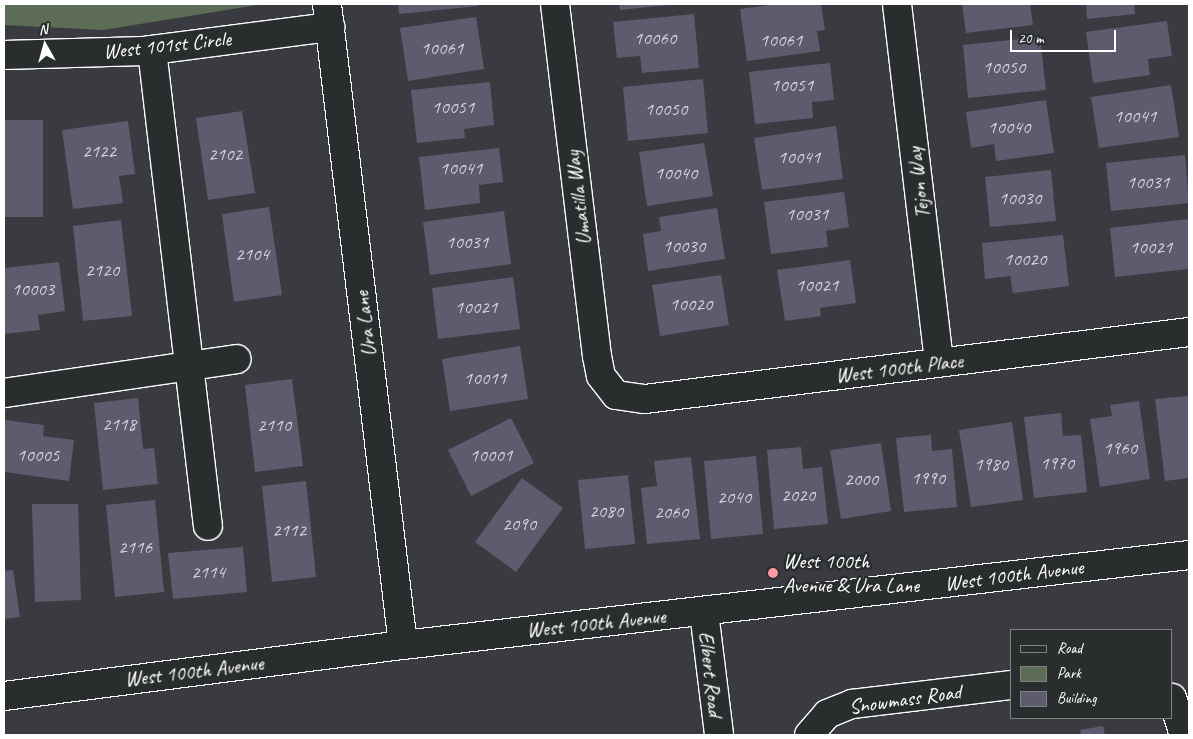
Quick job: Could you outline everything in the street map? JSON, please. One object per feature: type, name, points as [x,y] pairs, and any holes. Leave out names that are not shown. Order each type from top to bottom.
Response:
[{"type":"street","name":"Umatilla Way","points":[[555,4],[597,356],[601,376],[610,389]]},
{"type":"street","name":"Tejon Way","points":[[897,4],[939,363]]},
{"type":"street","name":"West 101st Circle","points":[[4,55],[152,50],[329,15]]},
{"type":"street","name":"Ura Lane","points":[[329,15],[403,644]]},
{"type":"street","points":[[152,50],[208,526]]},
{"type":"street","name":"West 100th Place","points":[[610,389],[616,395],[645,399],[1189,332]]},
{"type":"street","points":[[4,393],[189,368],[237,359]]},
{"type":"street","name":"West 100th Avenue","points":[[4,696],[403,644],[704,612],[1189,555]]},
{"type":"street","name":"Elbert Road","points":[[704,612],[719,735]]},
{"type":"street","name":"Snowmass Road","points":[[809,735],[827,714],[852,704],[1010,685]]},
{"type":"street","points":[[1173,701],[1184,735]]},
{"type":"green space","points":[[4,4],[264,4],[103,30],[4,25]]},
{"type":"building","points":[[398,4],[478,4],[478,6],[399,14]]},
{"type":"building","points":[[619,4],[668,4],[668,5],[620,10]]},
{"type":"building","points":[[776,4],[821,4],[825,30],[817,31],[820,51],[747,61],[740,9]]},
{"type":"building","points":[[962,4],[1030,4],[1033,25],[966,33]]},
{"type":"building","points":[[1086,4],[1134,4],[1135,14],[1087,19]]},
{"type":"building","points":[[694,14],[699,68],[642,73],[640,56],[617,58],[613,22]]},
{"type":"building","points":[[476,17],[484,69],[408,81],[400,28]]},
{"type":"building","points":[[1167,21],[1172,56],[1148,59],[1150,75],[1093,83],[1086,32]]},
{"type":"building","points":[[1040,37],[1046,90],[968,98],[963,45]]},
{"type":"building","points":[[830,63],[834,100],[812,102],[813,118],[755,124],[749,72]]},
{"type":"building","points":[[703,79],[708,133],[628,141],[623,87]]},
{"type":"building","points":[[490,82],[494,125],[464,129],[465,138],[417,143],[411,90]]},
{"type":"building","points":[[1171,85],[1179,137],[1099,148],[1091,97]]},
{"type":"building","points":[[1046,100],[1054,153],[996,161],[994,144],[971,148],[966,112]]},
{"type":"building","points":[[242,111],[255,193],[208,200],[196,118]]},
{"type":"building","points":[[4,120],[43,120],[43,217],[4,217]]},
{"type":"building","points":[[128,121],[135,174],[119,176],[123,203],[73,209],[62,130]]},
{"type":"building","points":[[836,126],[843,179],[762,190],[754,138]]},
{"type":"building","points":[[704,143],[713,196],[647,206],[639,152]]},
{"type":"building","points":[[499,148],[503,182],[479,185],[480,203],[425,210],[419,157]]},
{"type":"building","points":[[1185,155],[1189,203],[1111,211],[1106,163]]},
{"type":"building","points":[[1051,170],[1056,221],[990,227],[985,177]]},
{"type":"building","points":[[844,192],[849,227],[826,231],[828,247],[771,254],[764,202]]},
{"type":"building","points":[[269,207],[282,295],[234,302],[222,214]]},
{"type":"building","points":[[717,208],[725,259],[648,271],[643,234],[661,231],[659,217]]},
{"type":"building","points":[[504,211],[511,264],[430,275],[423,222]]},
{"type":"building","points":[[1189,219],[1189,269],[1115,277],[1110,228]]},
{"type":"building","points":[[121,220],[132,316],[83,321],[73,226]]},
{"type":"building","points":[[1063,235],[1069,286],[1013,293],[1010,276],[985,279],[982,243]]},
{"type":"building","points":[[850,260],[856,303],[820,308],[821,316],[785,321],[777,270]]},
{"type":"building","points":[[59,262],[65,311],[38,315],[40,330],[4,334],[4,268]]},
{"type":"building","points":[[721,275],[729,325],[660,336],[652,285]]},
{"type":"building","points":[[513,277],[520,329],[438,339],[432,288]]},
{"type":"building","points":[[520,346],[528,399],[450,411],[442,359]]},
{"type":"building","points":[[292,379],[303,466],[255,472],[245,385]]},
{"type":"building","points":[[1189,396],[1189,478],[1165,481],[1155,399]]},
{"type":"building","points":[[138,398],[143,449],[154,448],[158,484],[103,490],[94,403]]},
{"type":"building","points":[[1139,401],[1150,479],[1100,487],[1090,419],[1112,416],[1110,405]]},
{"type":"building","points":[[1061,413],[1063,436],[1081,435],[1087,492],[1034,498],[1024,417]]},
{"type":"building","points":[[511,418],[534,463],[471,496],[448,450]]},
{"type":"building","points":[[4,420],[44,425],[43,436],[74,440],[69,481],[4,472]]},
{"type":"building","points":[[1012,422],[1023,500],[971,507],[959,430]]},
{"type":"building","points":[[931,435],[932,451],[952,449],[957,507],[904,512],[896,438]]},
{"type":"building","points":[[881,443],[891,511],[841,519],[830,450]]},
{"type":"building","points":[[801,447],[803,469],[822,467],[828,524],[774,529],[767,450]]},
{"type":"building","points":[[756,456],[763,534],[711,539],[704,461]]},
{"type":"building","points":[[691,457],[700,539],[647,544],[641,488],[657,486],[654,461]]},
{"type":"building","points":[[628,475],[635,544],[585,549],[578,480]]},
{"type":"building","points":[[522,478],[563,508],[516,572],[475,542]]},
{"type":"building","points":[[306,481],[316,577],[272,582],[262,486]]},
{"type":"building","points":[[155,500],[164,592],[115,597],[106,505]]},
{"type":"building","points":[[32,504],[78,504],[81,600],[35,602]]},
{"type":"building","points":[[243,547],[247,592],[173,599],[168,553]]},
{"type":"building","points":[[13,570],[20,617],[4,619],[4,571]]},
{"type":"building","points":[[1103,726],[1105,735],[1081,735],[1080,730]]},
{"type":"place","name":"West 100th Avenue & Ura Lane","points":[[773,573]]}]
